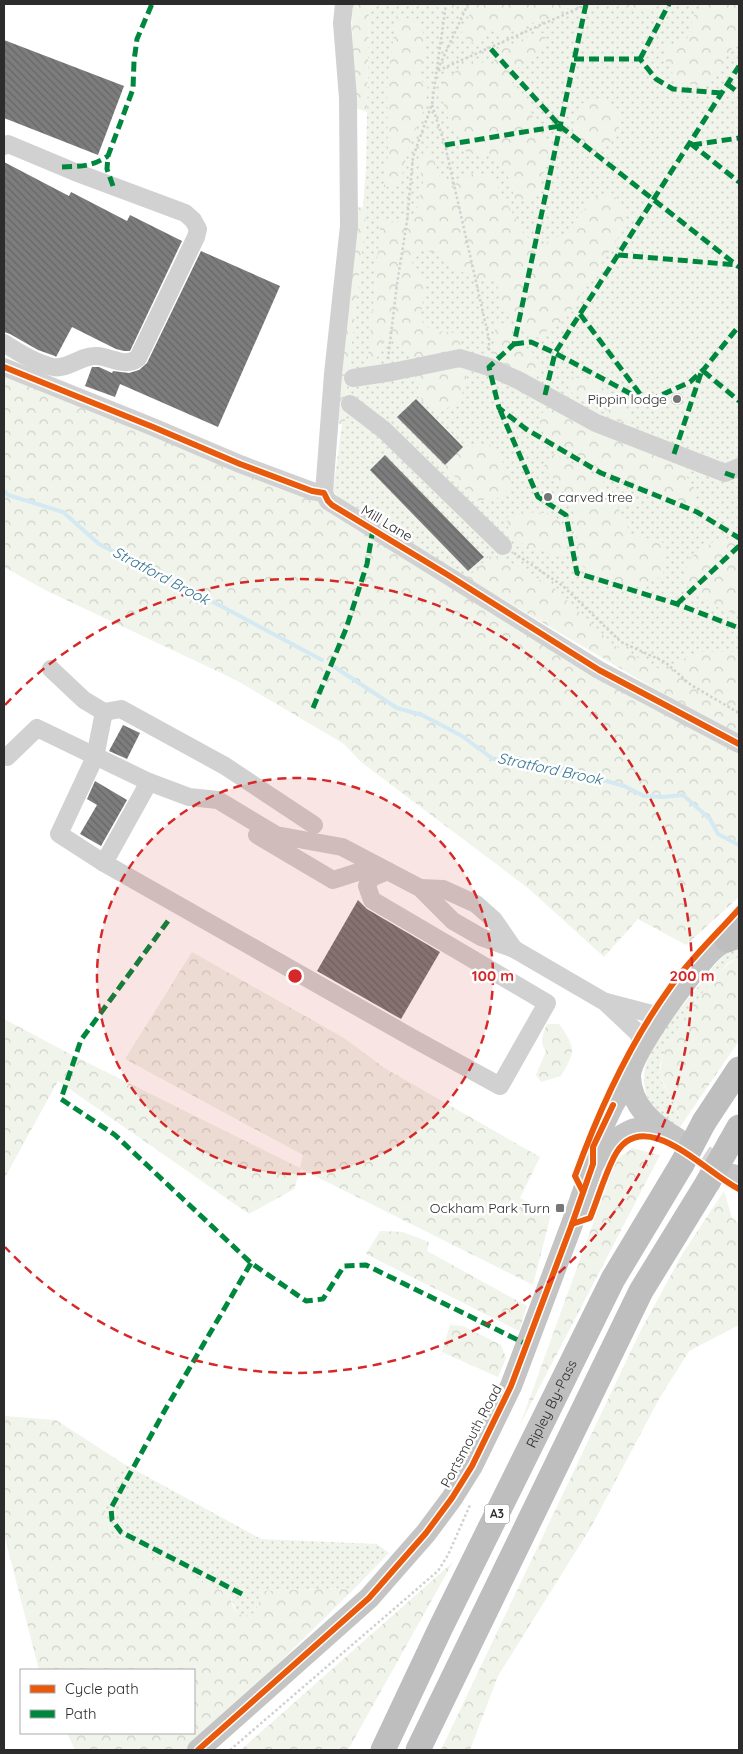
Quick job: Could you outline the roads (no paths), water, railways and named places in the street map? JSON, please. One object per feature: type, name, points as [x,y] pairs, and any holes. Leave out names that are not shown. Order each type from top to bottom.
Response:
[{"type":"highway","name":"Ripley By-Pass","points":[[383,1750],[441,1627],[613,1279],[682,1164],[704,1122],[739,1069]]},
{"type":"highway","name":"A3","points":[[418,1750],[641,1290],[735,1135]]},
{"type":"main road","name":"Portsmouth Road","points":[[198,1750],[370,1598],[426,1533],[452,1498],[472,1466],[511,1386],[538,1318],[593,1164],[605,1149],[632,1129],[646,1126],[667,1132],[646,1116],[636,1100],[630,1077],[632,1062],[663,1014],[697,967],[710,952],[735,934]]},
{"type":"main road","name":"Portsmouth Road","points":[[593,1164],[593,1147],[602,1126],[630,1077]]},
{"type":"street","points":[[19,353],[7,369],[240,464],[312,491],[324,493],[333,374],[349,226],[348,98],[342,23],[344,4]]},
{"type":"street","points":[[4,146],[8,144],[75,172],[185,213],[194,220],[198,229],[196,237],[138,358],[134,361],[127,362],[96,356],[78,359],[63,367],[54,367],[19,353],[4,343]]},
{"type":"street","points":[[353,378],[460,358],[489,366],[518,380],[596,424],[725,473],[739,467]]},
{"type":"street","points":[[350,404],[384,430],[503,546]]},
{"type":"street","name":"Mill Lane","points":[[324,493],[332,505],[599,670],[739,744]]},
{"type":"street","points":[[51,669],[84,700],[104,712],[121,709],[225,766],[314,825]]},
{"type":"street","points":[[104,712],[95,757],[59,834],[104,863],[500,1086],[547,1003],[372,900],[367,886],[371,878],[383,868]]},
{"type":"street","points":[[8,757],[37,728],[149,782],[189,797],[218,800],[276,835],[342,847],[420,888],[453,921],[482,937],[514,949],[605,1002],[639,1034],[641,1047]]},
{"type":"street","points":[[104,863],[149,782]]},
{"type":"street","points":[[204,799],[206,807],[333,880],[383,868]]},
{"type":"street","points":[[420,888],[443,889],[476,904],[494,920],[514,949]]},
{"type":"street","points":[[605,1002],[652,1014],[663,1014]]},
{"type":"waterway","name":"Stratford Brook","points":[[4,491],[8,495],[63,512],[99,544],[322,660]]},
{"type":"waterway","name":"Stratford Brook","points":[[333,666],[397,708],[422,715],[462,736],[493,759],[565,769],[624,786],[644,796],[683,795],[710,819],[718,834],[739,845]]},
{"type":"tunnel","points":[[676,1138],[732,1174]]},
{"type":"place","name":"Pippin lodge","points":[[677,399]]},
{"type":"place","name":"carved tree","points":[[548,497]]},
{"type":"place","name":"Ockham Park Turn","points":[[560,1208]]}]
